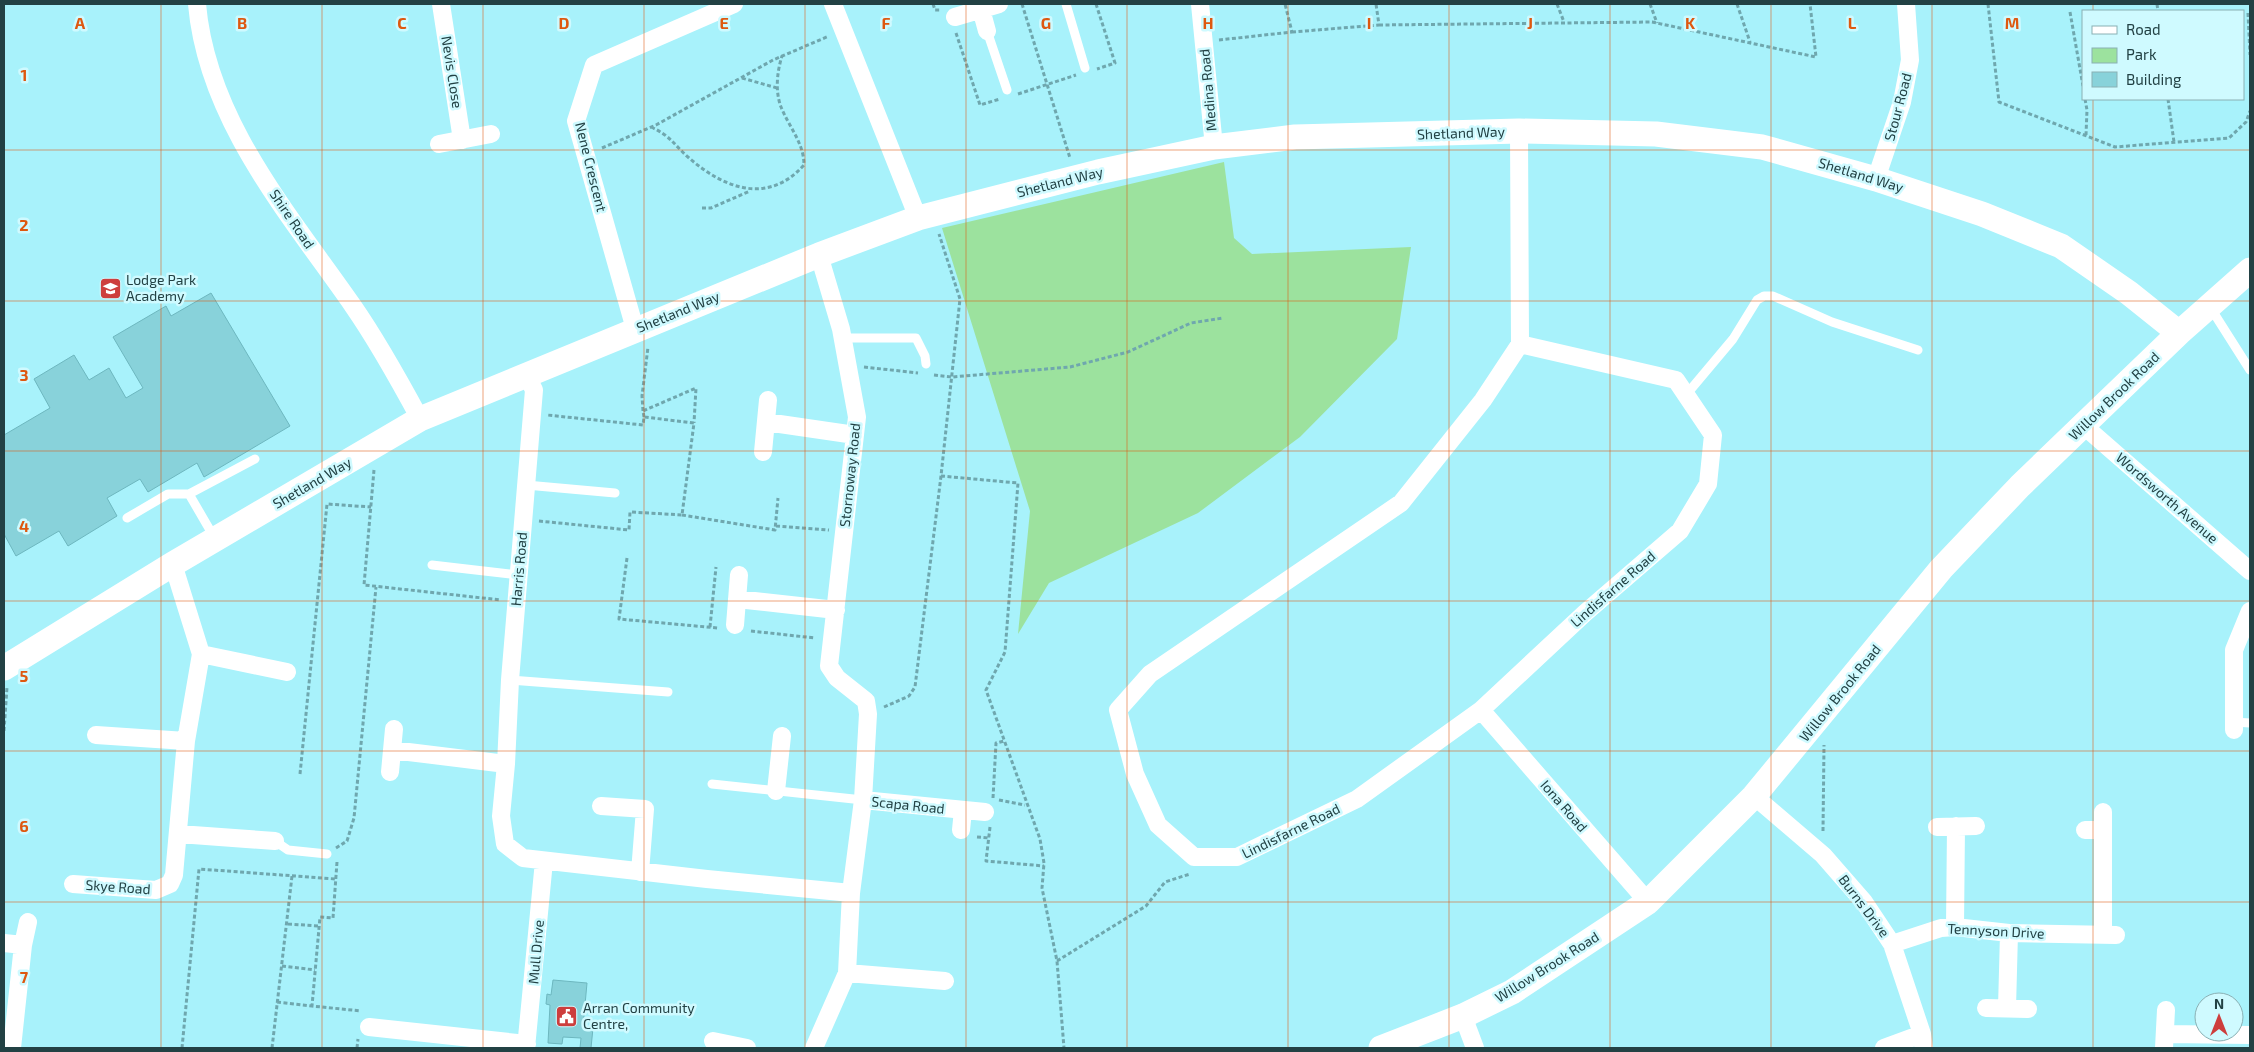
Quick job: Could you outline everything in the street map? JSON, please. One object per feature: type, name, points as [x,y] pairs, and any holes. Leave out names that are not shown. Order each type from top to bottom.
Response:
[{"type":"street","name":"Shire Road","points":[[197,4],[212,74],[238,139],[385,353],[420,419]]},
{"type":"street","name":"Nevis Close","points":[[441,4],[462,140]]},
{"type":"street","name":"Nene Crescent","points":[[640,328],[576,121],[594,65],[734,4]]},
{"type":"street","points":[[833,4],[925,216]]},
{"type":"street","points":[[955,17],[999,4]]},
{"type":"street","name":"Medina Road","points":[[1200,4],[1214,147]]},
{"type":"street","name":"Stour Road","points":[[1876,178],[1902,102],[1910,60],[1906,4]]},
{"type":"street","points":[[981,9],[987,31]]},
{"type":"street","name":"Shetland Way","points":[[5,676],[173,564],[420,419],[818,255],[925,216],[1076,177],[1214,147],[1295,138],[1519,131],[1656,134],[1762,147],[1876,178],[1982,214],[2061,246],[2129,293],[2179,334]]},
{"type":"street","points":[[1519,131],[1520,344]]},
{"type":"street","points":[[439,144],[491,134]]},
{"type":"street","name":"Stornoway Road","points":[[818,255],[849,365],[857,417],[829,666],[837,678],[866,701],[868,714]]},
{"type":"street","name":"Willow Brook Road","points":[[1381,1048],[1463,1016],[1512,992],[1648,902],[1754,796],[1941,569],[2020,486],[2179,334],[2250,270]]},
{"type":"street","name":"Lindisfarne Road","points":[[1520,344],[1676,380],[1686,395],[1713,435],[1708,484],[1680,531],[1585,612],[1480,710],[1357,799],[1237,857],[1194,857],[1158,825],[1135,774],[1118,710],[1150,674],[1401,503],[1483,400],[1520,344]]},
{"type":"street","name":"Harris Road","points":[[527,376],[534,390],[516,602],[501,816],[505,844],[523,858],[544,861],[851,893]]},
{"type":"street","points":[[763,452],[768,400]]},
{"type":"street","points":[[766,422],[854,435]]},
{"type":"street","name":"Wordsworth Avenue","points":[[2084,426],[2250,571]]},
{"type":"street","name":"Skye Road","points":[[73,884],[156,890],[165,888],[170,884],[174,875],[186,741],[201,654],[173,564]]},
{"type":"street","points":[[735,628],[739,575]]},
{"type":"street","points":[[737,599],[836,610]]},
{"type":"street","points":[[2239,725],[2234,650],[2250,611]]},
{"type":"street","points":[[201,654],[287,672]]},
{"type":"street","name":"Iona Road","points":[[1480,710],[1648,902]]},
{"type":"street","points":[[864,800],[868,714]]},
{"type":"street","points":[[390,772],[394,730]]},
{"type":"street","points":[[96,735],[186,741]]},
{"type":"street","points":[[776,791],[782,736]]},
{"type":"street","points":[[392,750],[506,764]]},
{"type":"street","name":"Burns Drive","points":[[1754,796],[1823,854],[1864,902],[1892,944],[1923,1041]]},
{"type":"street","name":"Scapa Road","points":[[814,1048],[847,973],[851,893],[864,800],[963,810],[990,810]]},
{"type":"street","points":[[601,806],[645,809],[640,872]]},
{"type":"street","points":[[961,830],[963,810]]},
{"type":"street","name":"Tennyson Drive","points":[[1892,944],[1941,928],[1956,927],[2009,933],[2110,934],[2103,812]]},
{"type":"street","points":[[1936,826],[1976,826]]},
{"type":"street","points":[[1956,826],[1956,927]]},
{"type":"street","points":[[2084,830],[2103,830]]},
{"type":"street","points":[[179,834],[275,842]]},
{"type":"street","name":"Mull Drive","points":[[369,1027],[526,1046],[544,861]]},
{"type":"street","points":[[12,1048],[23,945],[28,922]]},
{"type":"street","points":[[2006,1008],[2009,933]]},
{"type":"street","points":[[4,943],[23,945]]},
{"type":"street","points":[[847,973],[945,981]]},
{"type":"street","points":[[1986,1008],[2028,1009]]},
{"type":"street","points":[[2166,1010],[2164,1041],[2250,1035]]},
{"type":"street","points":[[1463,1016],[1475,1048]]},
{"type":"street","points":[[713,1041],[747,1048]]},
{"type":"street","points":[[1884,1048],[1923,1041]]},
{"type":"lane","points":[[1066,4],[1082,71]]},
{"type":"lane","points":[[987,31],[1008,93]]},
{"type":"lane","points":[[1686,395],[1733,339],[1757,300],[1764,296],[1773,296],[1832,322],[1918,350]]},
{"type":"lane","points":[[2210,307],[2250,370]]},
{"type":"lane","points":[[842,338],[916,338],[925,356],[925,369]]},
{"type":"lane","points":[[127,518],[168,494],[189,494],[255,459]]},
{"type":"lane","points":[[526,485],[615,493]]},
{"type":"lane","points":[[189,494],[215,540]]},
{"type":"lane","points":[[432,565],[519,575]]},
{"type":"lane","points":[[510,680],[668,692]]},
{"type":"lane","points":[[712,784],[864,800]]},
{"type":"lane","points":[[275,842],[288,850],[327,854]]},
{"type":"path","points":[[1022,4],[1076,177]]},
{"type":"path","points":[[1096,4],[1115,64],[1096,69]]},
{"type":"path","points":[[1285,4],[1292,32]]},
{"type":"path","points":[[1376,4],[1380,25]]},
{"type":"path","points":[[1557,4],[1564,22]]},
{"type":"path","points":[[1650,4],[1657,23]]},
{"type":"path","points":[[1737,4],[1750,42]]},
{"type":"path","points":[[1204,42],[1380,25],[1564,22],[1657,23],[1816,57],[1810,4]]},
{"type":"path","points":[[1988,4],[2000,102],[2115,147],[2229,138],[2246,122],[2250,111]]},
{"type":"path","points":[[2070,12],[2082,80]]},
{"type":"path","points":[[2248,13],[2250,56]]},
{"type":"path","points":[[955,17],[952,23],[980,105],[1008,93]]},
{"type":"path","points":[[586,155],[651,127],[782,56],[843,30]]},
{"type":"path","points":[[702,208],[711,208],[751,190],[772,187],[793,178],[804,165],[804,158],[798,138],[781,106],[778,70],[782,56]]},
{"type":"path","points":[[1016,94],[1082,71]]},
{"type":"path","points":[[741,78],[778,88]]},
{"type":"path","points":[[2085,100],[2087,110],[2086,135]]},
{"type":"path","points":[[2168,100],[2174,142]]},
{"type":"path","points":[[651,127],[666,134],[688,157],[713,177],[751,190]]},
{"type":"path","points":[[868,714],[909,696],[915,686],[941,476],[960,299],[925,216]]},
{"type":"path","points":[[933,374],[952,377],[1070,367],[1128,352],[1192,323],[1223,318]]},
{"type":"path","points":[[532,414],[643,425],[642,396],[649,338],[640,328]]},
{"type":"path","points":[[849,365],[925,369]]},
{"type":"path","points":[[643,411],[696,388],[694,423],[682,516]]},
{"type":"path","points":[[644,418],[694,423]]},
{"type":"path","points":[[376,445],[364,585],[516,602]]},
{"type":"path","points":[[941,476],[1018,483],[1005,652],[986,690],[1040,839],[1044,866],[1042,888],[1057,961],[1064,1048]]},
{"type":"path","points":[[523,520],[628,530],[630,512],[682,516],[775,530],[778,498]]},
{"type":"path","points":[[300,774],[327,504],[370,507]]},
{"type":"path","points":[[776,526],[844,532]]},
{"type":"path","points":[[627,558],[619,619],[735,628],[833,640]]},
{"type":"path","points":[[710,627],[716,567]]},
{"type":"path","points":[[327,854],[348,841],[354,818],[376,587]]},
{"type":"path","points":[[4,731],[8,689],[5,676]]},
{"type":"path","points":[[1823,854],[1824,712]]},
{"type":"path","points":[[1004,741],[996,743],[986,861],[1044,866]]},
{"type":"path","points":[[990,810],[1025,805]]},
{"type":"path","points":[[312,1006],[320,917],[333,918],[338,847]]},
{"type":"path","points":[[182,1048],[199,869],[336,880]]},
{"type":"path","points":[[1057,961],[1146,906],[1165,882],[1191,874]]},
{"type":"path","points":[[272,1048],[288,924],[292,876]]},
{"type":"path","points":[[288,924],[319,926]]},
{"type":"path","points":[[282,966],[315,970]]},
{"type":"path","points":[[277,1002],[361,1011],[369,1027]]},
{"type":"green space","points":[[1224,162],[1234,238],[1252,254],[1411,247],[1397,339],[1300,437],[1198,513],[1049,583],[1018,634],[1030,511],[942,228]]},
{"type":"building","points":[[211,293],[290,426],[204,477],[197,463],[148,492],[140,479],[107,498],[117,516],[68,546],[59,531],[16,556],[4,534],[4,435],[50,408],[34,379],[74,355],[89,380],[109,368],[126,398],[143,388],[113,337],[166,306],[171,316]]},
{"type":"building","name":"Arran Community Centre,","points":[[553,980],[587,983],[583,1027],[593,1028],[591,1048],[580,1048],[581,1038],[563,1037],[562,1044],[548,1043],[550,1005],[546,1004],[547,994],[551,995]]},
{"type":"place","name":"Lodge Park Academy","points":[[110,288]]},
{"type":"place","name":"Arran Community Centre,","points":[[567,1016]]}]
